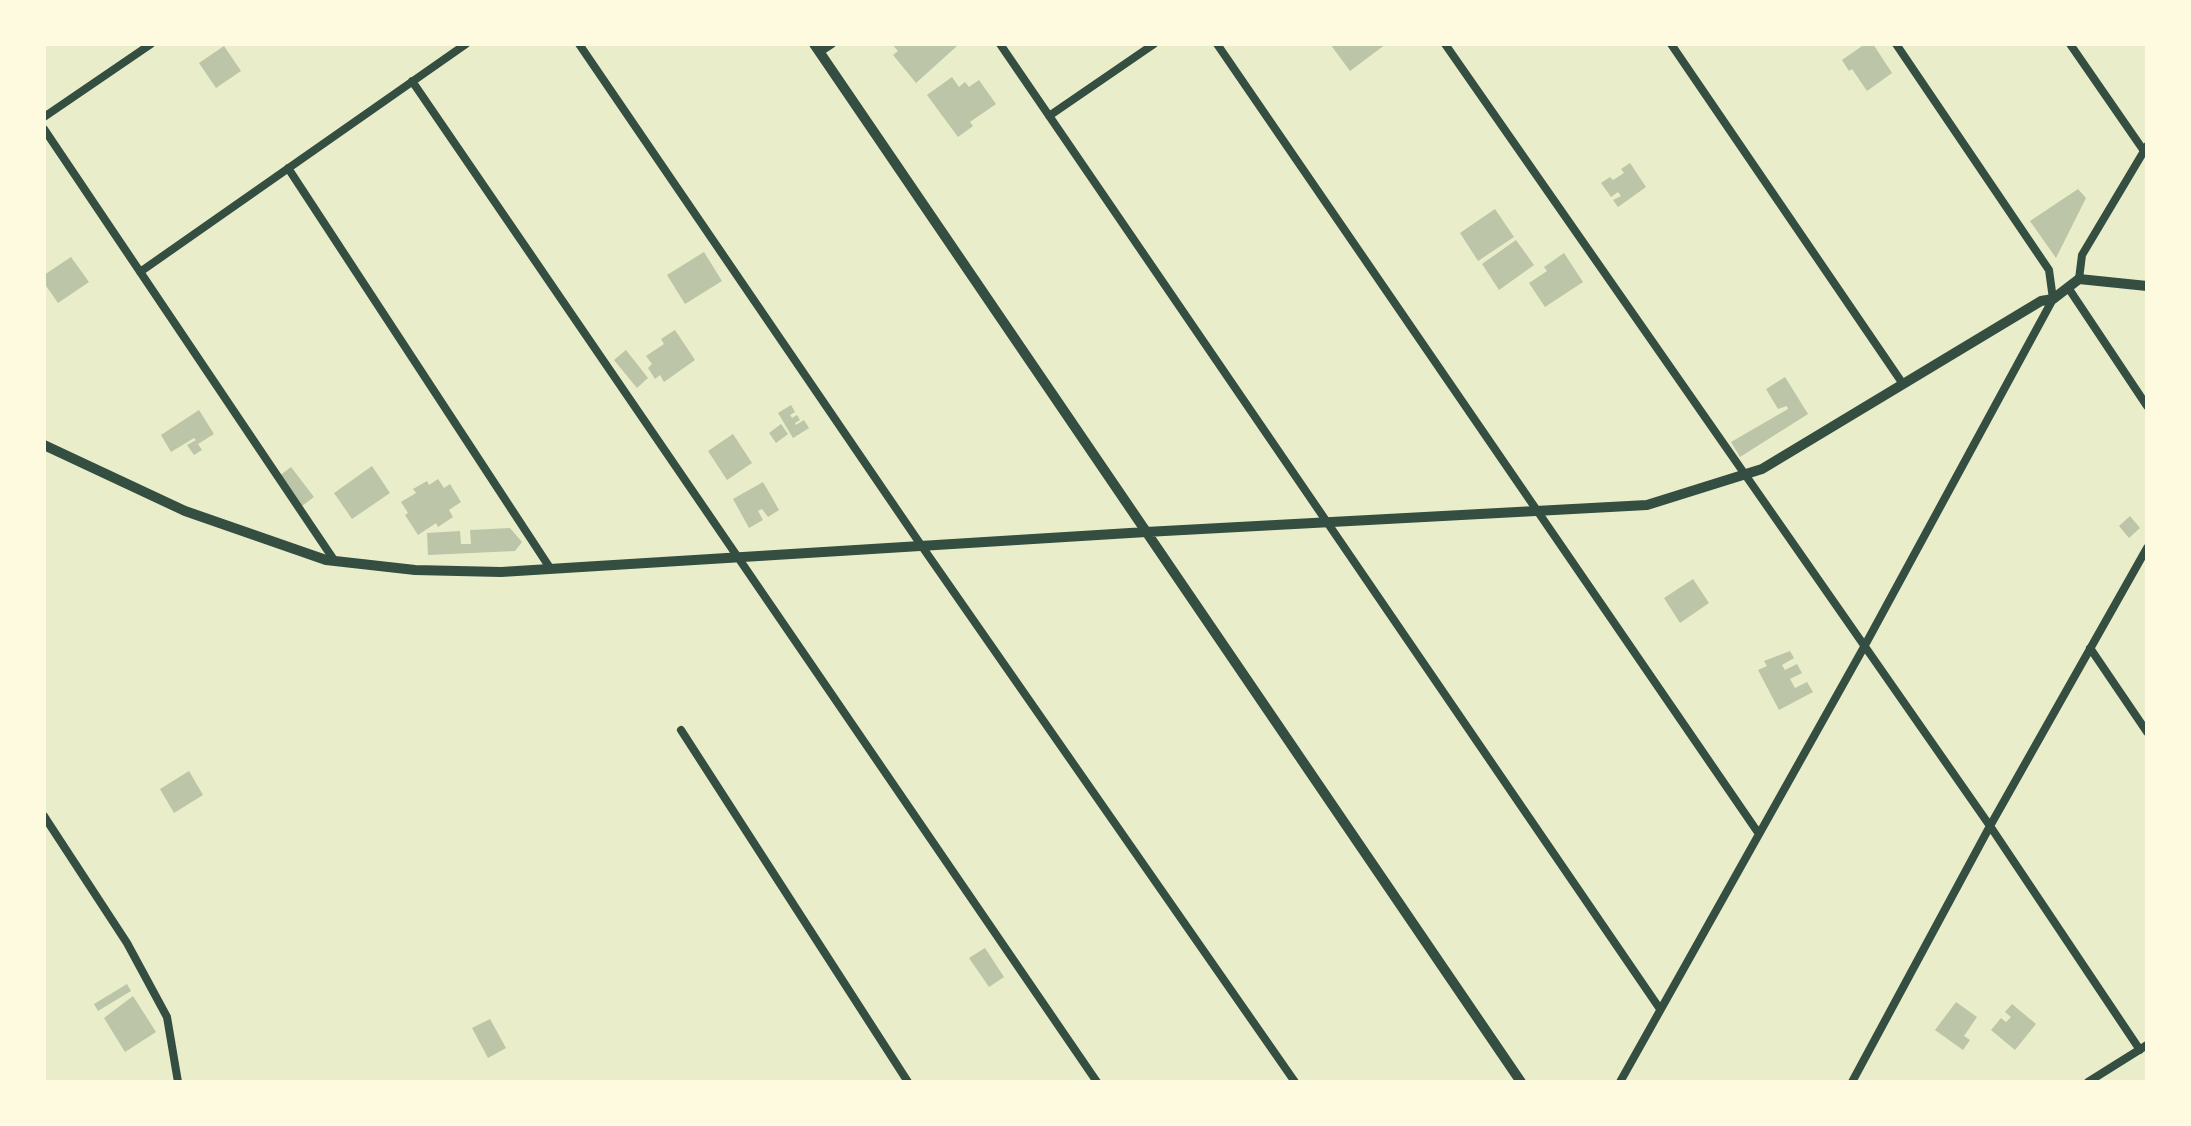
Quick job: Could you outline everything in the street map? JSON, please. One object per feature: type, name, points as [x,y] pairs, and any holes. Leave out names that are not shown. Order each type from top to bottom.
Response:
[{"type":"street","points":[[44,117],[151,44]]},
{"type":"street","points":[[140,272],[466,44]]},
{"type":"street","points":[[579,44],[921,545],[1295,1082]]},
{"type":"street","points":[[832,44],[817,48],[1521,1082]]},
{"type":"street","points":[[1000,44],[1660,1009]]},
{"type":"street","points":[[1049,116],[1154,44]]},
{"type":"street","points":[[1217,44],[1759,834]]},
{"type":"street","points":[[1445,44],[2144,1048],[2088,1082]]},
{"type":"street","points":[[1671,44],[1903,384]]},
{"type":"street","points":[[1620,1082],[1864,647],[2053,299],[2049,270],[1896,44]]},
{"type":"street","points":[[44,445],[185,511],[326,560],[415,570],[501,572],[921,545],[1647,505],[1762,469],[2041,301],[2053,299],[2079,279],[2082,255],[2145,148],[2070,44]]},
{"type":"street","points":[[412,81],[1097,1082]]},
{"type":"street","points":[[44,129],[334,560]]},
{"type":"street","points":[[288,168],[550,568]]},
{"type":"street","points":[[2079,279],[2147,286]]},
{"type":"street","points":[[2069,289],[2147,406]]},
{"type":"street","points":[[1852,1082],[1990,826],[2147,548]]},
{"type":"street","points":[[2090,648],[2147,732]]},
{"type":"street","points":[[681,730],[908,1082]]},
{"type":"street","points":[[44,816],[127,943],[167,1017],[178,1082]]},
{"type":"building","points":[[892,44],[957,46],[916,83],[893,55],[898,51]]},
{"type":"building","points":[[1330,44],[1386,44],[1350,71]]},
{"type":"building","points":[[1865,44],[1873,44],[1892,73],[1867,91],[1842,60]]},
{"type":"building","points":[[224,46],[241,71],[216,88],[199,63]]},
{"type":"building","points":[[952,77],[959,87],[965,82],[969,87],[979,80],[996,104],[970,122],[973,126],[958,137],[927,95]]},
{"type":"building","points":[[1630,163],[1646,187],[1618,207],[1613,200],[1621,196],[1618,192],[1611,197],[1601,183],[1624,173],[1621,169]]},
{"type":"building","points":[[2078,189],[2086,198],[2056,258],[2030,221]]},
{"type":"building","points":[[1495,209],[1514,237],[1478,261],[1460,233]]},
{"type":"building","points":[[1516,240],[1534,265],[1499,290],[1482,264]]},
{"type":"building","points":[[704,252],[722,281],[685,304],[667,275]]},
{"type":"building","points":[[1564,253],[1583,282],[1545,307],[1529,283],[1547,271],[1544,267]]},
{"type":"building","points":[[71,257],[89,282],[58,303],[44,283],[44,275]]},
{"type":"building","points":[[675,330],[695,360],[664,382],[660,375],[655,379],[648,368],[652,364],[646,356],[664,344],[661,339]]},
{"type":"building","points":[[626,350],[648,378],[637,388],[614,360]]},
{"type":"building","points":[[1785,377],[1808,414],[1740,457],[1731,442],[1788,409],[1787,406],[1778,409],[1766,389]]},
{"type":"building","points":[[791,405],[795,412],[790,415],[792,418],[797,415],[800,420],[796,425],[804,420],[809,428],[793,438],[778,413]]},
{"type":"building","points":[[199,410],[214,434],[198,444],[202,450],[194,455],[187,445],[196,440],[194,438],[171,452],[161,435]]},
{"type":"building","points":[[781,424],[788,434],[776,443],[769,433]]},
{"type":"building","points":[[733,434],[752,463],[727,480],[708,451]]},
{"type":"building","points":[[372,466],[390,493],[352,519],[334,493]]},
{"type":"building","points":[[291,467],[314,497],[302,506],[279,476]]},
{"type":"building","points":[[438,479],[444,488],[450,484],[461,502],[449,510],[453,517],[438,527],[436,523],[418,535],[401,502],[416,493],[413,489]]},
{"type":"building","points":[[763,482],[779,510],[768,517],[762,509],[758,511],[763,520],[749,528],[733,499]]},
{"type":"building","points":[[2130,516],[2140,528],[2129,538],[2119,526]]},
{"type":"building","points":[[510,528],[522,542],[515,551],[428,555],[427,533],[460,531],[461,544],[471,544],[470,530]]},
{"type":"building","points":[[1693,579],[1709,603],[1680,623],[1664,598]]},
{"type":"building","points":[[1790,651],[1794,658],[1782,665],[1785,670],[1797,664],[1802,673],[1790,679],[1795,688],[1807,682],[1813,692],[1779,710],[1758,670],[1767,666],[1764,661]]},
{"type":"building","points":[[189,771],[203,795],[174,813],[160,789]]},
{"type":"building","points":[[985,948],[1004,977],[989,987],[969,958]]},
{"type":"building","points":[[127,984],[131,991],[98,1011],[94,1004]]},
{"type":"building","points":[[133,996],[156,1032],[125,1052],[104,1018]]},
{"type":"building","points":[[1956,1002],[1977,1017],[1964,1036],[1970,1040],[1963,1050],[1935,1030]]},
{"type":"building","points":[[2012,1004],[2036,1024],[2015,1050],[1991,1030],[2001,1018],[2006,1022],[2011,1017],[2005,1012]]},
{"type":"building","points":[[490,1019],[506,1048],[488,1058],[472,1028]]}]
